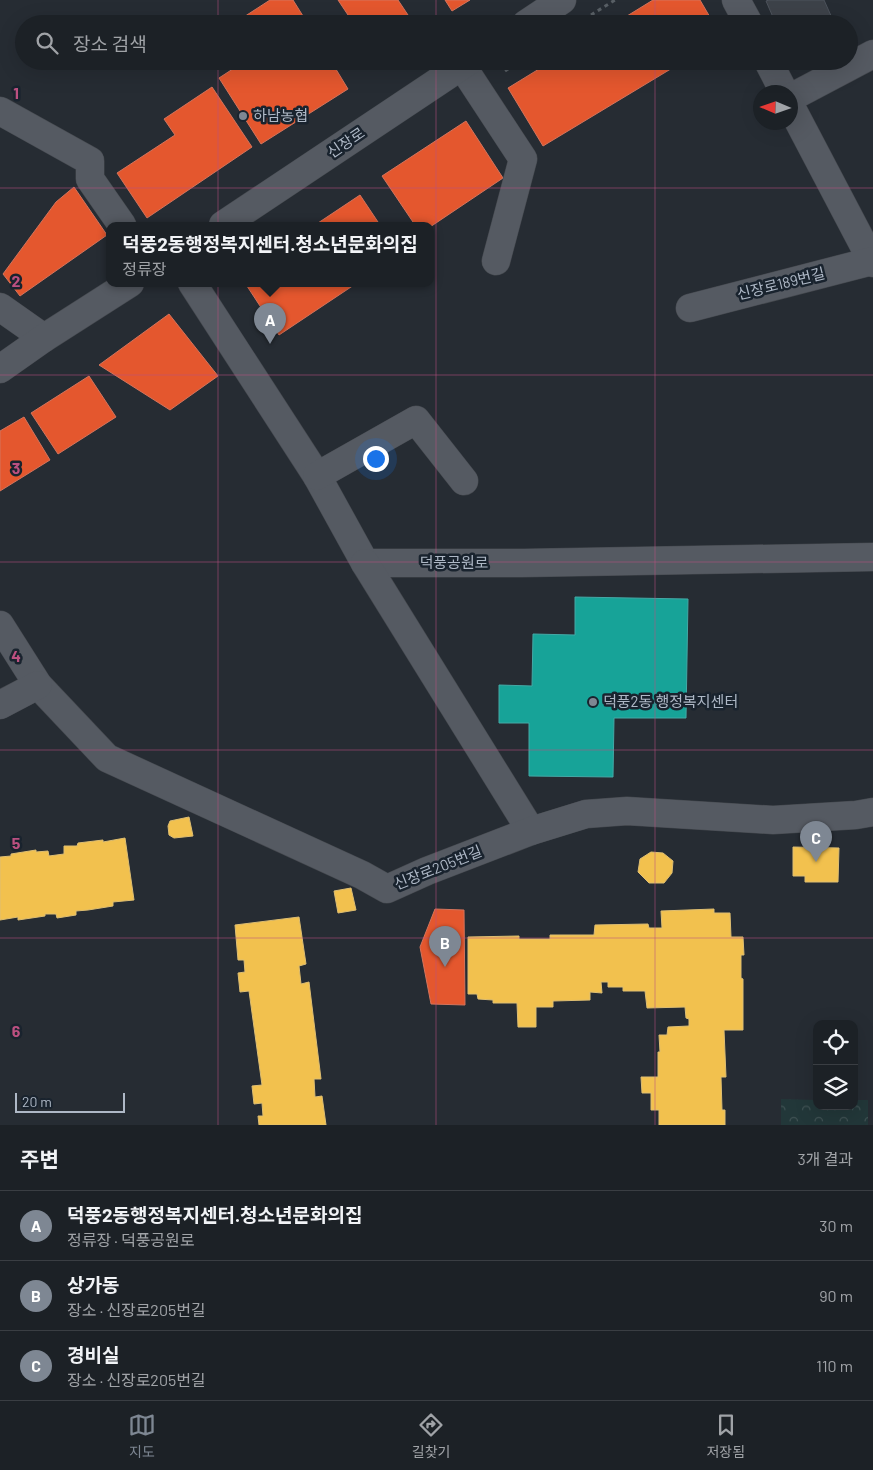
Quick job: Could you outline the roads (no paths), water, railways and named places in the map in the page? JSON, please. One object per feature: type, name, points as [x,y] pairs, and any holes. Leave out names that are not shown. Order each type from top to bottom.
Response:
[{"type":"street","points":[[540,15],[562,0]]},
{"type":"street","points":[[736,0],[744,15]]},
{"type":"street","points":[[858,62],[873,54]]},
{"type":"street","name":"신장로","points":[[228,222],[457,70]]},
{"type":"street","points":[[470,70],[523,159],[496,261]]},
{"type":"street","points":[[773,70],[780,85]]},
{"type":"street","points":[[798,94],[843,70]]},
{"type":"street","points":[[0,110],[90,161],[90,179],[120,222]]},
{"type":"street","name":"신장로189번길","points":[[690,308],[872,262],[798,120]]},
{"type":"street","points":[[0,369],[44,338],[124,287]]},
{"type":"street","points":[[195,287],[317,476],[365,563],[531,831]]},
{"type":"street","points":[[0,307],[44,338]]},
{"type":"street","points":[[317,476],[416,420],[464,481]]},
{"type":"street","name":"덕풍공원로","points":[[365,563],[523,563],[873,557]]},
{"type":"street","name":"신장로205번길","points":[[0,624],[38,685],[107,758],[362,875],[387,889],[531,831],[586,814],[627,811],[774,820],[856,815],[873,812]]},
{"type":"street","points":[[0,704],[38,685]]},
{"type":"place","name":"하남농협","points":[[243,116]]},
{"type":"place","name":"덕풍2동행정복지센터.청소년문화의집","points":[[270,344]]},
{"type":"place","name":"덕풍2동 행정복지센터","points":[[593,702]]},
{"type":"place","name":"경비실","points":[[816,862]]},
{"type":"place","name":"상가동","points":[[445,967]]}]
